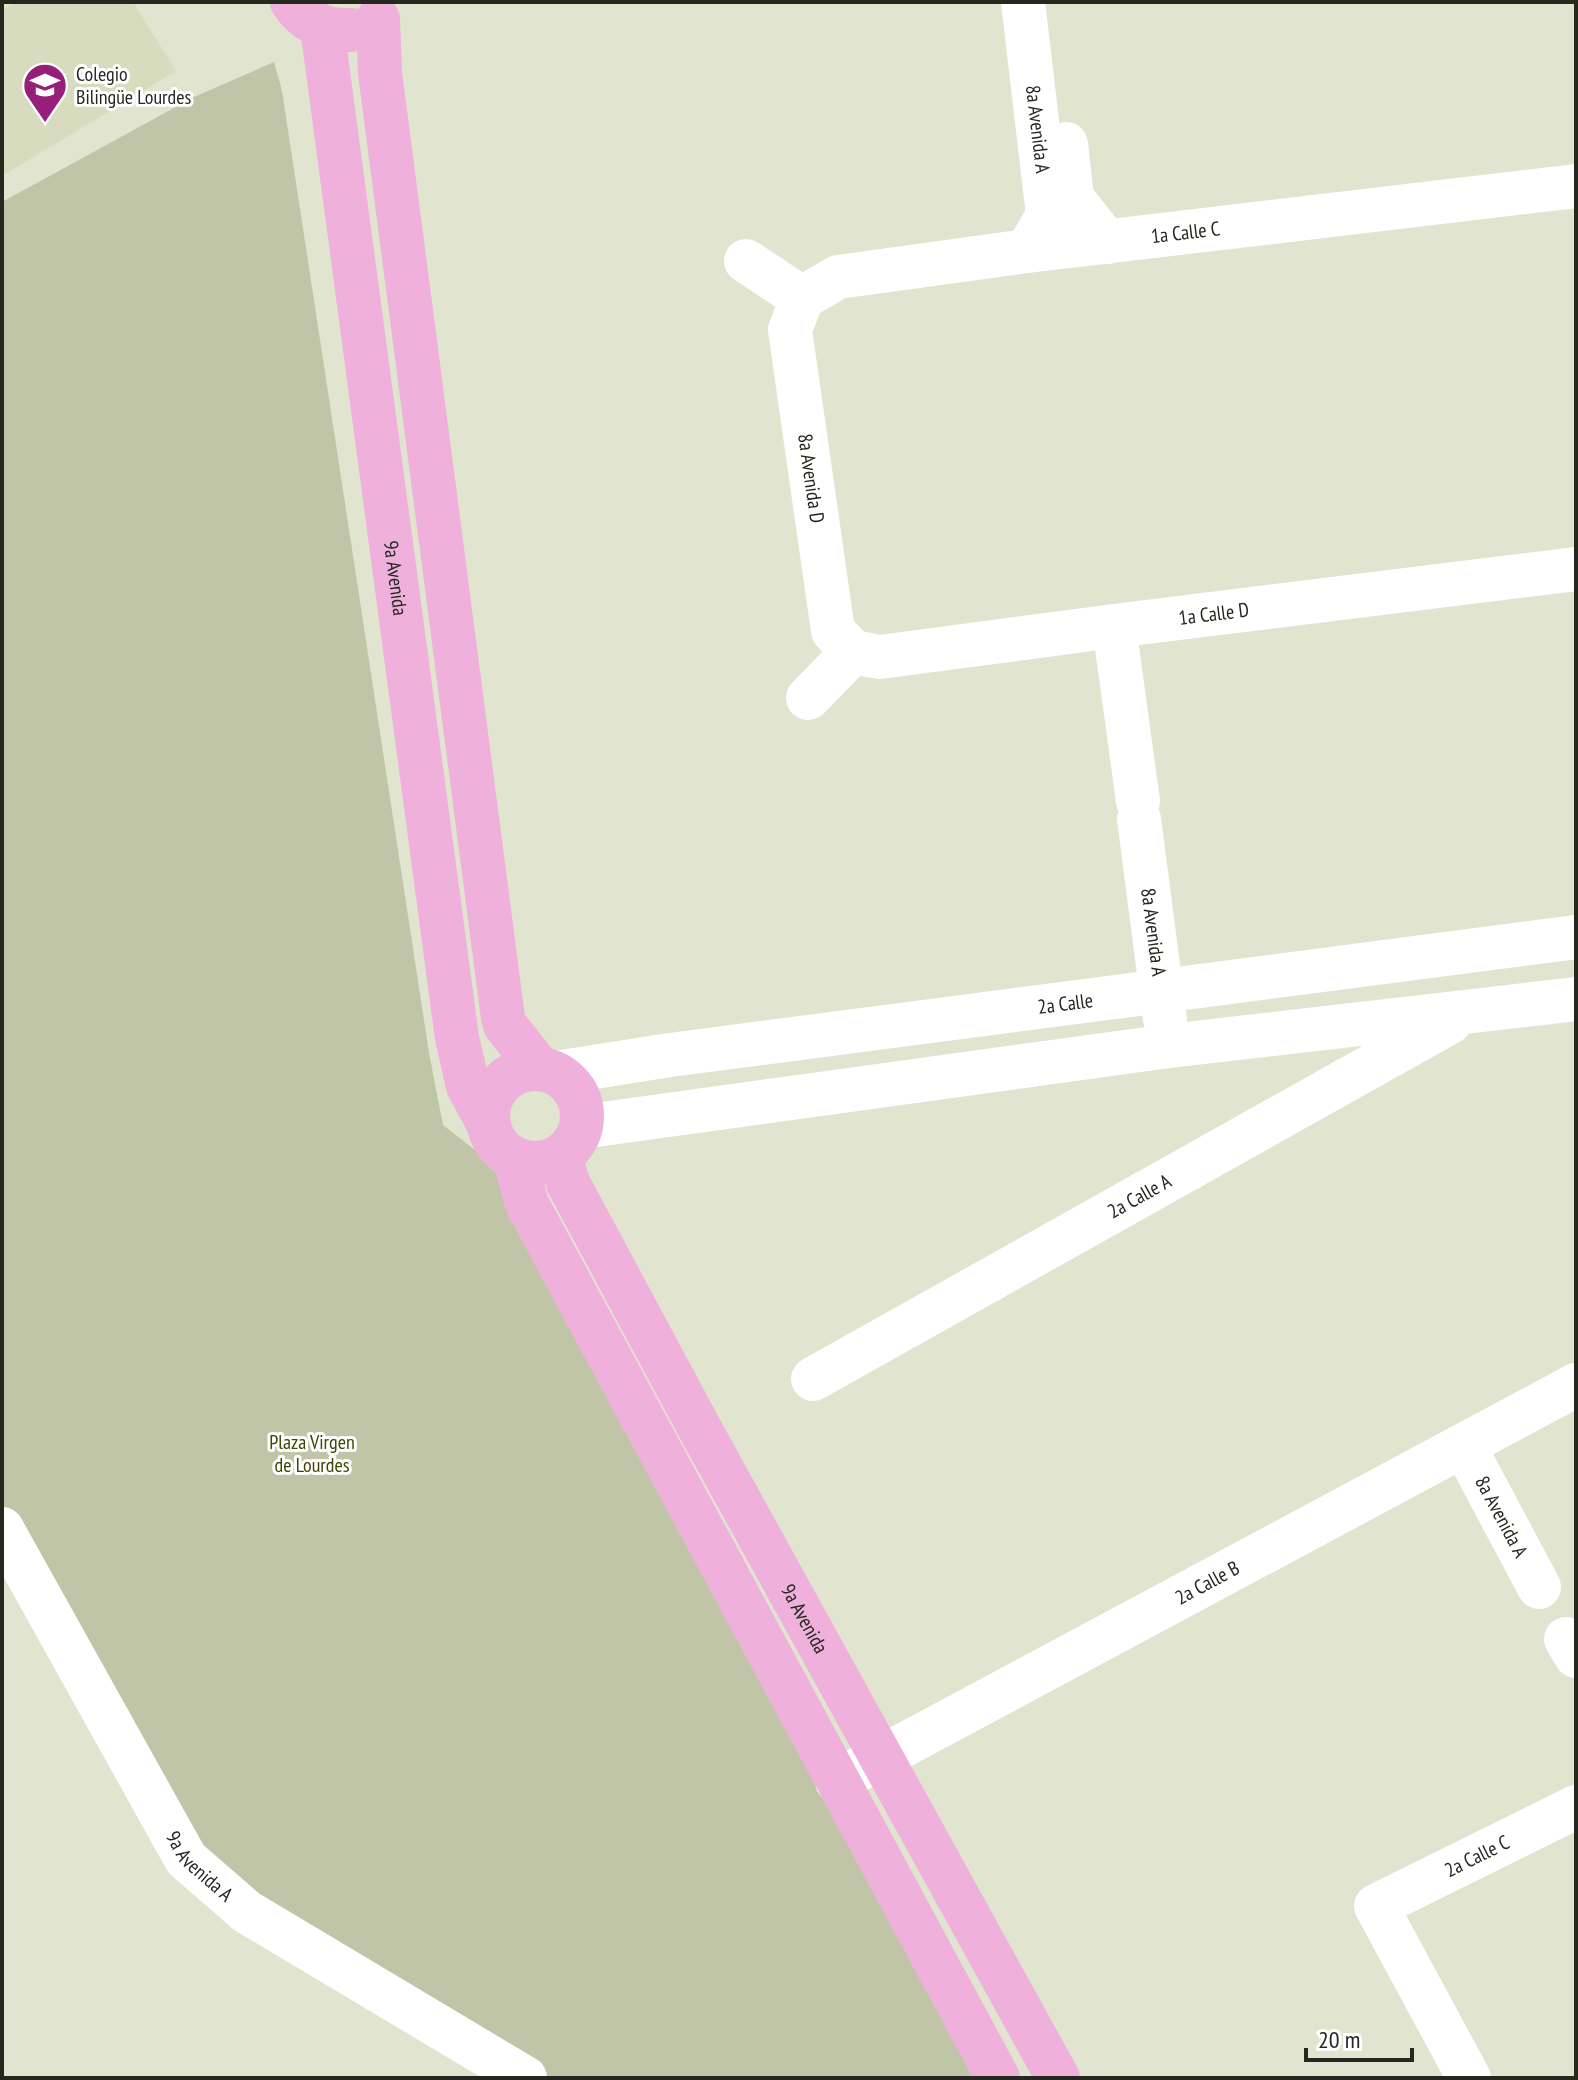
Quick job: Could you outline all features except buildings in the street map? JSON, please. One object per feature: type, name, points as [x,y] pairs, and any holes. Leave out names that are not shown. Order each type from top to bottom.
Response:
[{"type":"main road","points":[[307,15],[350,30],[360,28],[385,10]]},
{"type":"main road","points":[[385,10],[380,73],[503,1018],[505,1025],[548,1071],[569,1083],[578,1096],[582,1111],[570,1142],[549,1162],[526,1163],[503,1151],[494,1140],[488,1111],[492,1096],[500,1084],[512,1075],[526,1070],[548,1071]]},
{"type":"main road","name":"9a Avenida","points":[[307,15],[457,1038],[468,1086],[489,1125]]},
{"type":"main road","name":"9a Avenida","points":[[570,1142],[568,1183],[1058,2078]]},
{"type":"main road","points":[[515,1159],[527,1204],[998,2078]]},
{"type":"street","name":"8a Avenida A","points":[[1023,2],[1048,215],[1027,251]]},
{"type":"street","name":"8a Avenida A","points":[[1048,2],[1072,198],[1107,242]]},
{"type":"street","name":"1a Calle C","points":[[802,298],[838,277],[1027,251],[1576,186]]},
{"type":"street","points":[[746,261],[802,298]]},
{"type":"street","name":"8a Avenida D","points":[[802,298],[790,330],[833,631],[853,652]]},
{"type":"street","name":"1a Calle D","points":[[853,652],[880,657],[1576,569]]},
{"type":"street","name":"8a Avenida A","points":[[1114,626],[1169,1046]]},
{"type":"street","points":[[808,698],[853,652]]},
{"type":"street","name":"2a Calle","points":[[548,1071],[1576,937]]},
{"type":"street","points":[[570,1142],[721,1108],[1169,1046],[1576,999]]},
{"type":"street","name":"2a Calle A","points":[[813,1379],[1466,1013]]},
{"type":"street","points":[[710,1050],[721,1108]]},
{"type":"street","name":"2a Calle B","points":[[837,1781],[1576,1385]]},
{"type":"street","name":"8a Avenida A","points":[[1464,1446],[1539,1587]]},
{"type":"street","name":"9a Avenida A","points":[[2,1529],[186,1859],[247,1912],[525,2078]]},
{"type":"street","name":"2a Calle C","points":[[1469,2078],[1376,1906],[1576,1807]]},
{"type":"shaded area","name":"Colegio Bilingüe Lourdes","points":[[15,2],[133,2],[176,71],[2,176],[2,10]]},
{"type":"green space","name":"Plaza Virgen de Lourdes","points":[[274,62],[282,91],[429,1053],[443,1125],[494,1165],[998,2078],[525,2078],[186,1859],[2,1529],[2,202],[194,97]]},
{"type":"place","name":"Colegio Bilingüe Lourdes","points":[[45,124]]}]
